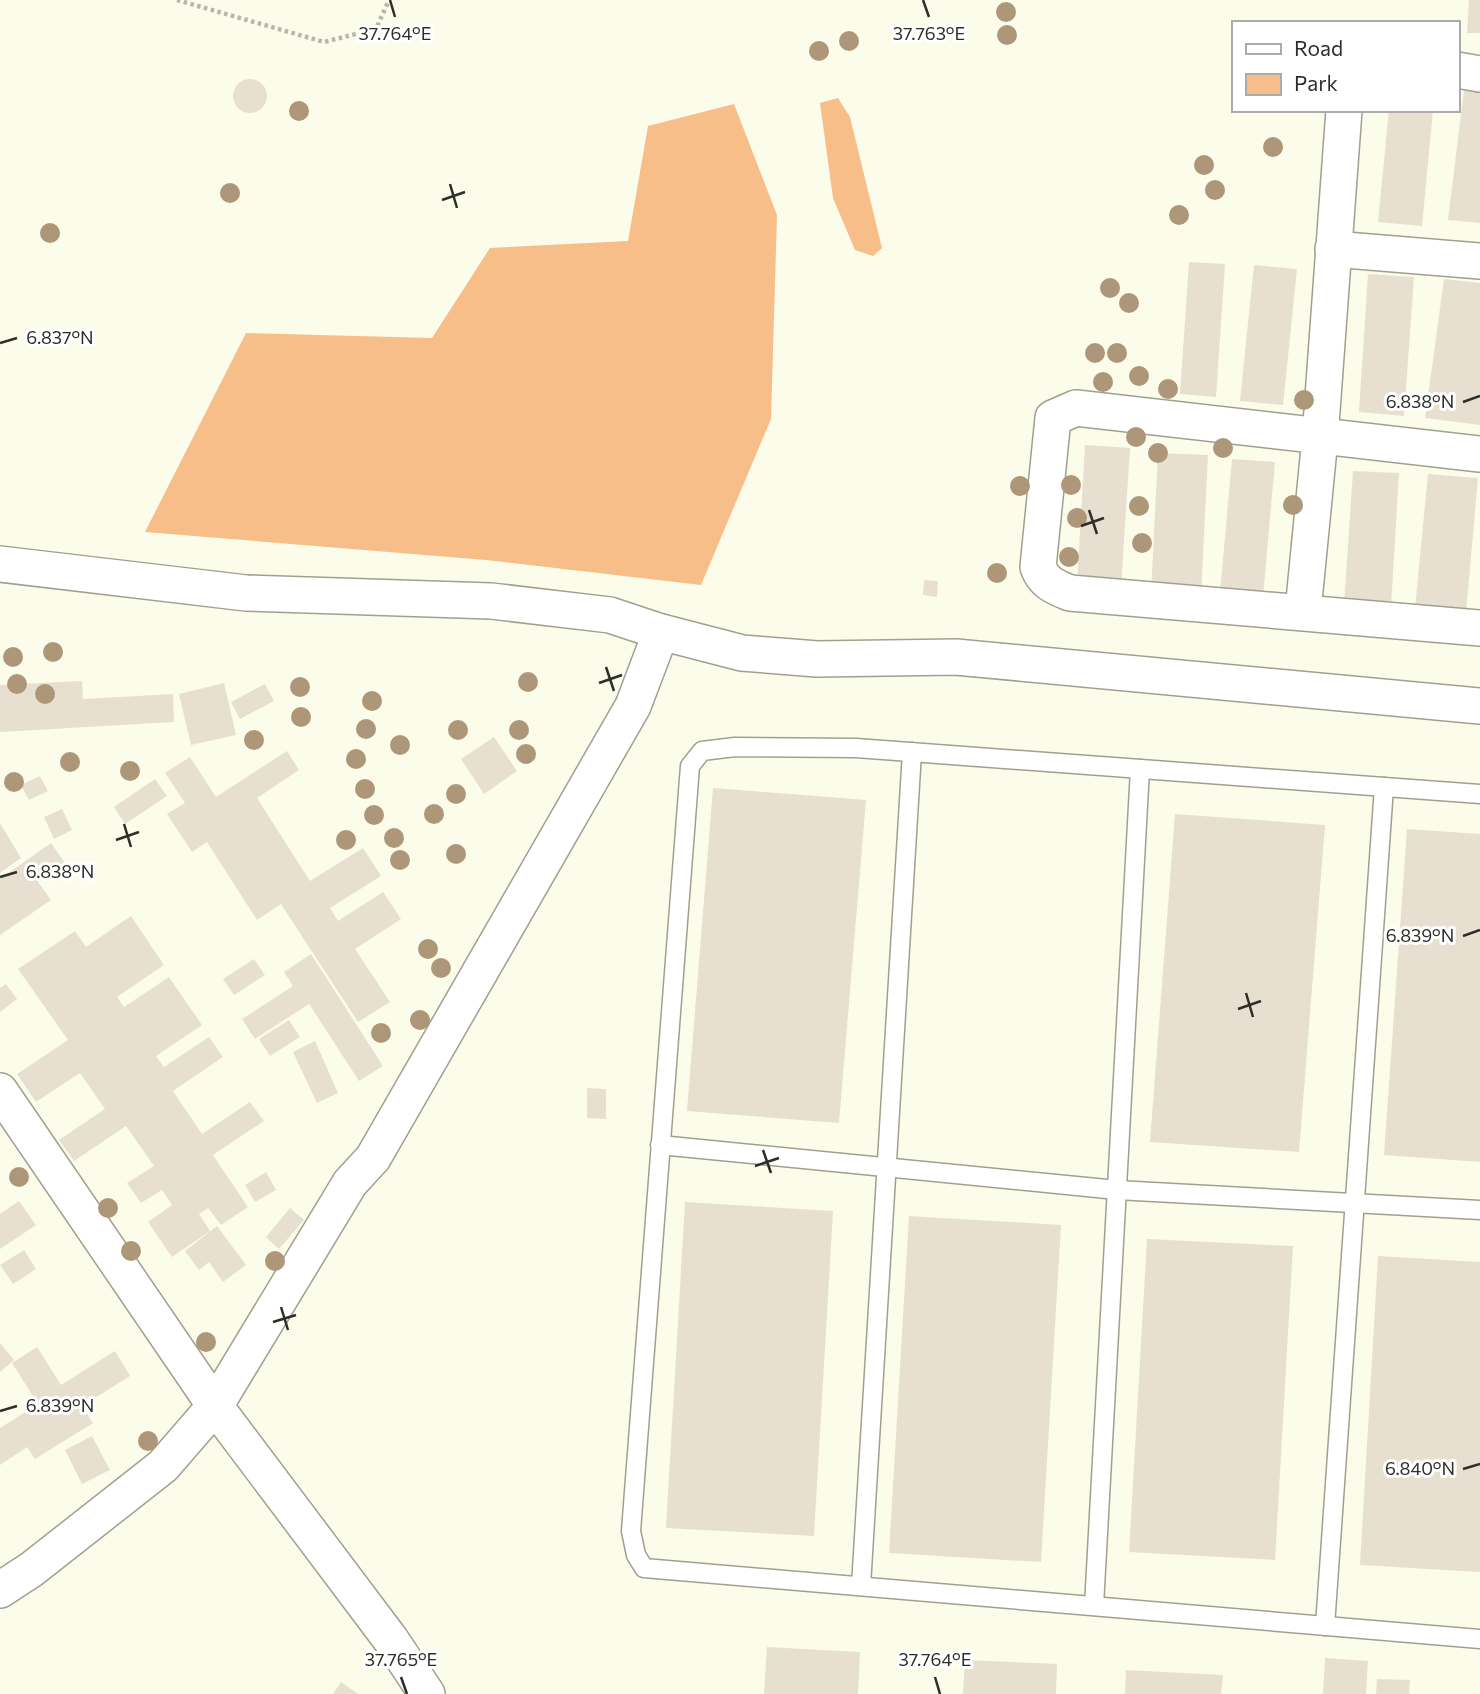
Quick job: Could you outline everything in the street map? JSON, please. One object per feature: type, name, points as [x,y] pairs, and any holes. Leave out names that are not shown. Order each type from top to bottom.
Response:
[{"type":"street","points":[[1459,70],[1480,74]]},
{"type":"street","points":[[1303,611],[1320,438],[1344,112]]},
{"type":"street","points":[[1333,249],[1480,261]]},
{"type":"street","points":[[1480,454],[1320,438],[1076,408],[1066,410],[1053,418],[1038,566],[1042,577],[1053,586],[1070,593],[1480,628]]},
{"type":"street","points":[[0,564],[246,593],[491,601],[610,615],[661,632],[742,653],[817,659],[956,657],[1480,706]]},
{"type":"street","points":[[0,1590],[32,1569],[163,1466],[215,1406],[350,1183],[373,1158],[633,706],[661,632]]},
{"type":"street","points":[[0,1091],[215,1406],[391,1640],[427,1694]]},
{"type":"lane","points":[[1480,794],[856,748],[735,747],[702,751],[690,766],[631,1531],[636,1555],[644,1568],[1480,1639]]},
{"type":"lane","points":[[861,1587],[912,752]]},
{"type":"lane","points":[[1094,1606],[1140,769]]},
{"type":"lane","points":[[1325,1626],[1384,787]]},
{"type":"lane","points":[[660,1145],[1117,1190],[1480,1210]]},
{"type":"path","points":[[177,0],[324,42],[376,29],[389,0]]},
{"type":"green space","points":[[838,98],[850,117],[882,248],[873,256],[855,250],[833,198],[820,103]]},
{"type":"green space","points":[[734,104],[777,215],[771,419],[701,585],[486,560],[145,532],[246,333],[432,338],[490,248],[628,241],[648,126]]},
{"type":"building","points":[[1469,0],[1480,0],[1480,33],[1467,33]]},
{"type":"building","points":[[250,79],[262,84],[267,96],[262,108],[250,113],[238,108],[233,96],[238,84]]},
{"type":"building","points":[[1464,90],[1480,92],[1480,223],[1448,220]]},
{"type":"building","points":[[1389,112],[1433,112],[1422,226],[1378,222]]},
{"type":"building","points":[[1189,262],[1225,264],[1216,397],[1180,394]]},
{"type":"building","points":[[1254,265],[1297,269],[1283,405],[1240,401]]},
{"type":"building","points":[[1368,274],[1414,277],[1404,416],[1359,412]]},
{"type":"building","points":[[1444,279],[1480,283],[1480,425],[1425,418]]},
{"type":"building","points":[[1085,445],[1130,448],[1121,587],[1077,584]]},
{"type":"building","points":[[1158,453],[1208,455],[1201,595],[1151,593]]},
{"type":"building","points":[[1232,459],[1275,462],[1263,597],[1220,593]]},
{"type":"building","points":[[1353,471],[1399,473],[1391,607],[1344,605]]},
{"type":"building","points":[[1428,474],[1478,478],[1466,613],[1415,608]]},
{"type":"building","points":[[924,580],[938,581],[937,597],[923,595]]},
{"type":"building","points":[[82,681],[83,699],[173,694],[174,722],[0,732],[0,685]]},
{"type":"building","points":[[224,683],[236,735],[191,745],[179,694]]},
{"type":"building","points":[[265,684],[274,701],[240,719],[231,702]]},
{"type":"building","points":[[494,737],[517,771],[484,794],[461,759]]},
{"type":"building","points":[[287,751],[299,770],[257,798],[310,881],[363,848],[381,876],[330,908],[338,921],[383,892],[401,919],[355,949],[390,1002],[358,1022],[281,904],[257,920],[207,842],[192,852],[167,814],[185,803],[165,773],[190,757],[216,797]]},
{"type":"building","points":[[40,776],[48,791],[29,800],[21,785]]},
{"type":"building","points":[[155,779],[167,796],[125,824],[114,807]]},
{"type":"building","points":[[713,788],[866,800],[839,1123],[687,1111]]},
{"type":"building","points":[[62,809],[72,830],[54,839],[44,817]]},
{"type":"building","points":[[1175,814],[1325,825],[1299,1152],[1150,1142]]},
{"type":"building","points":[[0,823],[21,858],[0,873]]},
{"type":"building","points":[[1407,829],[1480,834],[1480,1162],[1384,1155]]},
{"type":"building","points":[[51,843],[65,863],[38,882],[51,900],[0,935],[0,879]]},
{"type":"building","points":[[131,916],[164,965],[117,997],[124,1007],[169,977],[202,1025],[156,1056],[164,1067],[209,1037],[223,1057],[173,1091],[202,1134],[250,1102],[264,1121],[213,1155],[248,1207],[221,1225],[208,1208],[199,1214],[210,1231],[172,1257],[148,1222],[172,1205],[162,1190],[141,1203],[127,1183],[154,1166],[126,1126],[74,1161],[59,1140],[105,1109],[80,1073],[36,1102],[17,1074],[68,1040],[18,969],[75,931],[86,947]]},
{"type":"building","points":[[311,954],[383,1066],[359,1081],[309,1004],[255,1039],[242,1019],[293,986],[284,972]]},
{"type":"building","points":[[254,959],[265,975],[234,995],[223,979]]},
{"type":"building","points":[[6,984],[17,999],[0,1012],[0,988]]},
{"type":"building","points":[[289,1020],[300,1037],[270,1056],[259,1039]]},
{"type":"building","points":[[315,1041],[338,1093],[317,1103],[293,1052]]},
{"type":"building","points":[[587,1088],[606,1089],[606,1119],[587,1118]]},
{"type":"building","points":[[266,1172],[276,1190],[255,1202],[245,1185]]},
{"type":"building","points":[[19,1201],[36,1225],[0,1249],[0,1214]]},
{"type":"building","points":[[685,1202],[833,1211],[814,1536],[666,1528]]},
{"type":"building","points":[[290,1208],[304,1220],[279,1249],[266,1237]]},
{"type":"building","points":[[909,1216],[1061,1225],[1041,1562],[889,1553]]},
{"type":"building","points":[[217,1226],[246,1265],[223,1282],[209,1262],[199,1270],[185,1251]]},
{"type":"building","points":[[1147,1239],[1293,1246],[1275,1560],[1129,1552]]},
{"type":"building","points":[[24,1250],[36,1269],[13,1284],[0,1265]]},
{"type":"building","points":[[1378,1256],[1480,1262],[1480,1572],[1360,1565]]},
{"type":"building","points":[[0,1343],[14,1360],[0,1372]]},
{"type":"building","points":[[37,1347],[61,1385],[115,1351],[130,1376],[82,1406],[93,1423],[35,1459],[27,1447],[0,1465],[0,1428],[38,1404],[12,1363]]},
{"type":"building","points":[[92,1436],[110,1470],[82,1484],[65,1450]]},
{"type":"building","points":[[767,1647],[860,1652],[858,1694],[764,1694]]},
{"type":"building","points":[[1325,1658],[1368,1661],[1366,1694],[1323,1694]]},
{"type":"building","points":[[965,1660],[1057,1664],[1056,1694],[963,1694]]},
{"type":"building","points":[[1126,1670],[1223,1675],[1221,1694],[1125,1694]]},
{"type":"building","points":[[1377,1679],[1410,1680],[1409,1694],[1376,1694]]},
{"type":"building","points":[[341,1682],[358,1694],[333,1694]]}]
